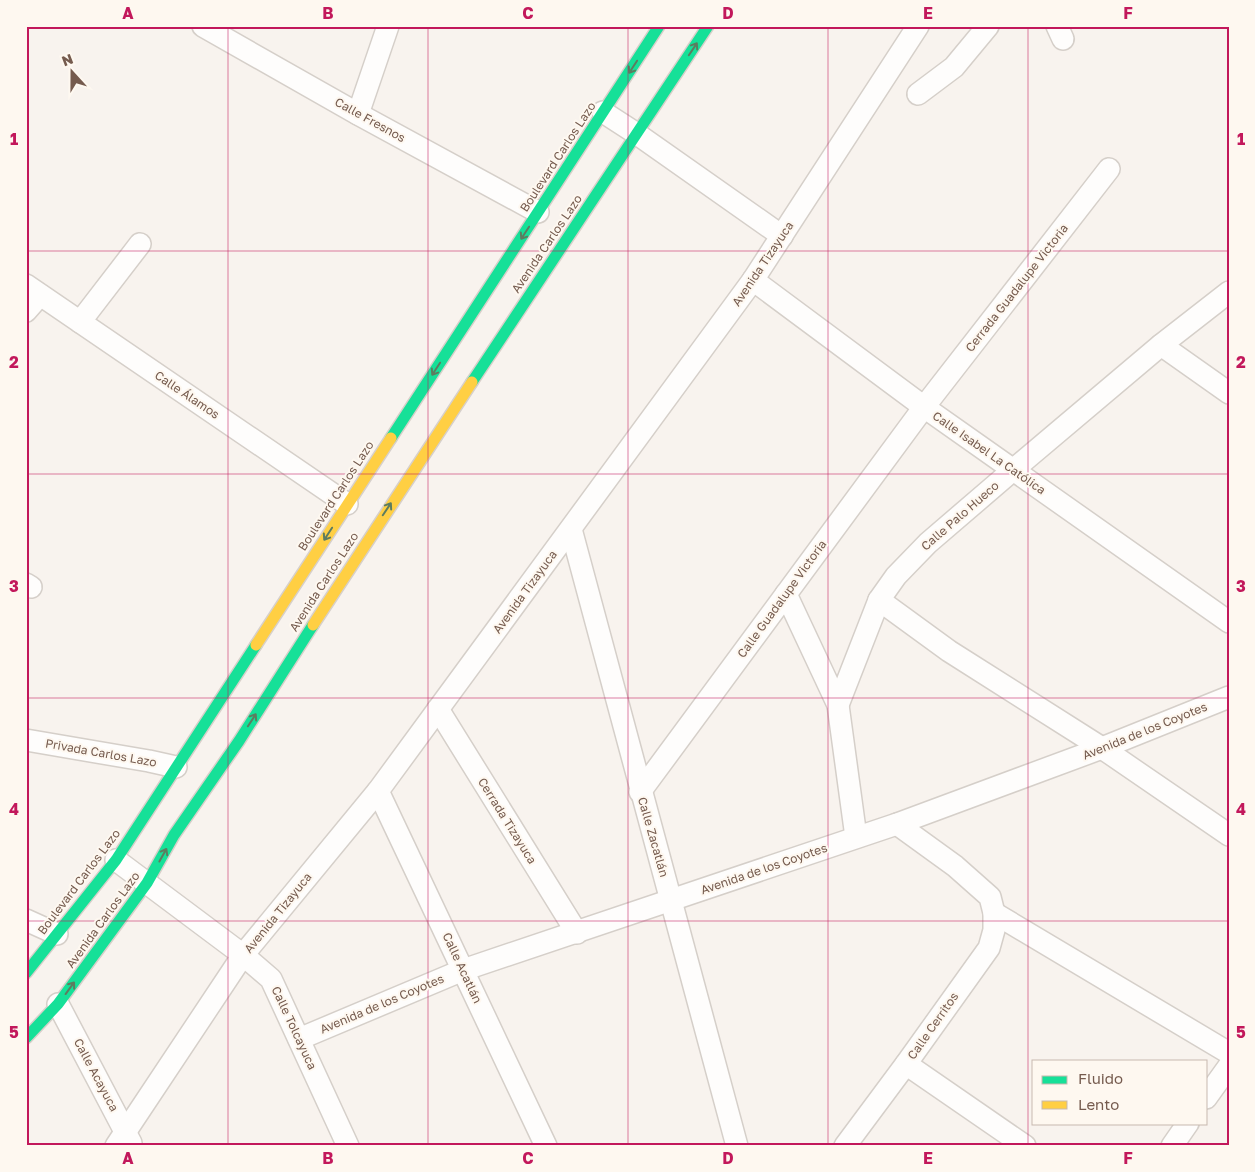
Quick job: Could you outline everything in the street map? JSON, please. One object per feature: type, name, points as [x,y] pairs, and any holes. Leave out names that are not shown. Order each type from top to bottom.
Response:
[{"type":"main road","name":"Boulevard Carlos Lazo","points":[[26,973],[116,860],[659,26]]},
{"type":"main road","points":[[637,134],[708,26]]},
{"type":"main road","name":"Avenida Carlos Lazo","points":[[26,1038],[58,1004],[147,883],[174,835],[239,741],[377,525],[637,134]]},
{"type":"street","name":"Calle Fresnos","points":[[203,26],[358,114],[538,212]]},
{"type":"street","points":[[358,114],[388,26]]},
{"type":"street","name":"Avenida Tizayuca","points":[[125,1141],[243,955],[378,791],[753,280],[918,26]]},
{"type":"street","points":[[918,94],[954,67],[988,26]]},
{"type":"street","points":[[603,112],[782,236]]},
{"type":"street","name":"Cerrada Guadalupe Victoria","points":[[924,407],[1109,170]]},
{"type":"street","points":[[80,322],[140,244]]},
{"type":"street","name":"Calle Isabel La Católica","points":[[753,280],[924,407],[1229,622]]},
{"type":"street","points":[[26,311],[33,290]]},
{"type":"street","name":"Calle Álamos","points":[[33,290],[347,504]]},
{"type":"street","name":"Calle Palo Hueco","points":[[838,705],[879,600],[896,576],[928,544],[1013,470],[1161,345],[1229,292]]},
{"type":"street","points":[[1161,345],[1229,393]]},
{"type":"street","name":"Calle Guadalupe Victoria","points":[[640,792],[924,407]]},
{"type":"street","name":"Calle Zacatlán","points":[[571,529],[640,792],[672,900],[737,1146]]},
{"type":"street","points":[[786,594],[838,705],[856,837]]},
{"type":"street","points":[[879,600],[949,651],[1102,748],[1229,835]]},
{"type":"street","name":"Avenida de los Coyotes","points":[[299,1039],[463,970],[897,824],[1102,748],[1229,697]]},
{"type":"street","name":"Cerrada Tizayuca","points":[[438,709],[577,933]]},
{"type":"street","name":"Privada Carlos Lazo","points":[[26,740],[176,767]]},
{"type":"street","name":"Calle Acatlán","points":[[378,791],[546,1146]]},
{"type":"street","points":[[897,824],[955,866],[992,905],[1229,1053]]},
{"type":"street","name":"Calle Tolcayuca","points":[[116,860],[243,955],[271,979],[348,1146]]},
{"type":"street","name":"Calle Cerritos","points":[[845,1146],[989,948],[994,930],[992,905]]},
{"type":"street","points":[[26,920],[57,934]]},
{"type":"street","name":"Calle Acayuca","points":[[58,1004],[125,1141]]},
{"type":"street","points":[[906,1064],[1025,1146]]},
{"type":"street","points":[[1208,1095],[1229,1066]]},
{"type":"street","points":[[1172,1146],[1187,1124]]},
{"type":"traffic: fast","points":[[391,438],[659,26]]},
{"type":"traffic: fast","points":[[472,382],[708,26]]},
{"type":"traffic: fast","points":[[26,1038],[58,1004],[147,883],[174,835],[239,741],[313,625]]},
{"type":"traffic: fast","points":[[26,973],[116,860],[256,645]]},
{"type":"traffic: slow","points":[[313,625],[472,382]]},
{"type":"traffic: slow","points":[[256,645],[391,438]]}]
